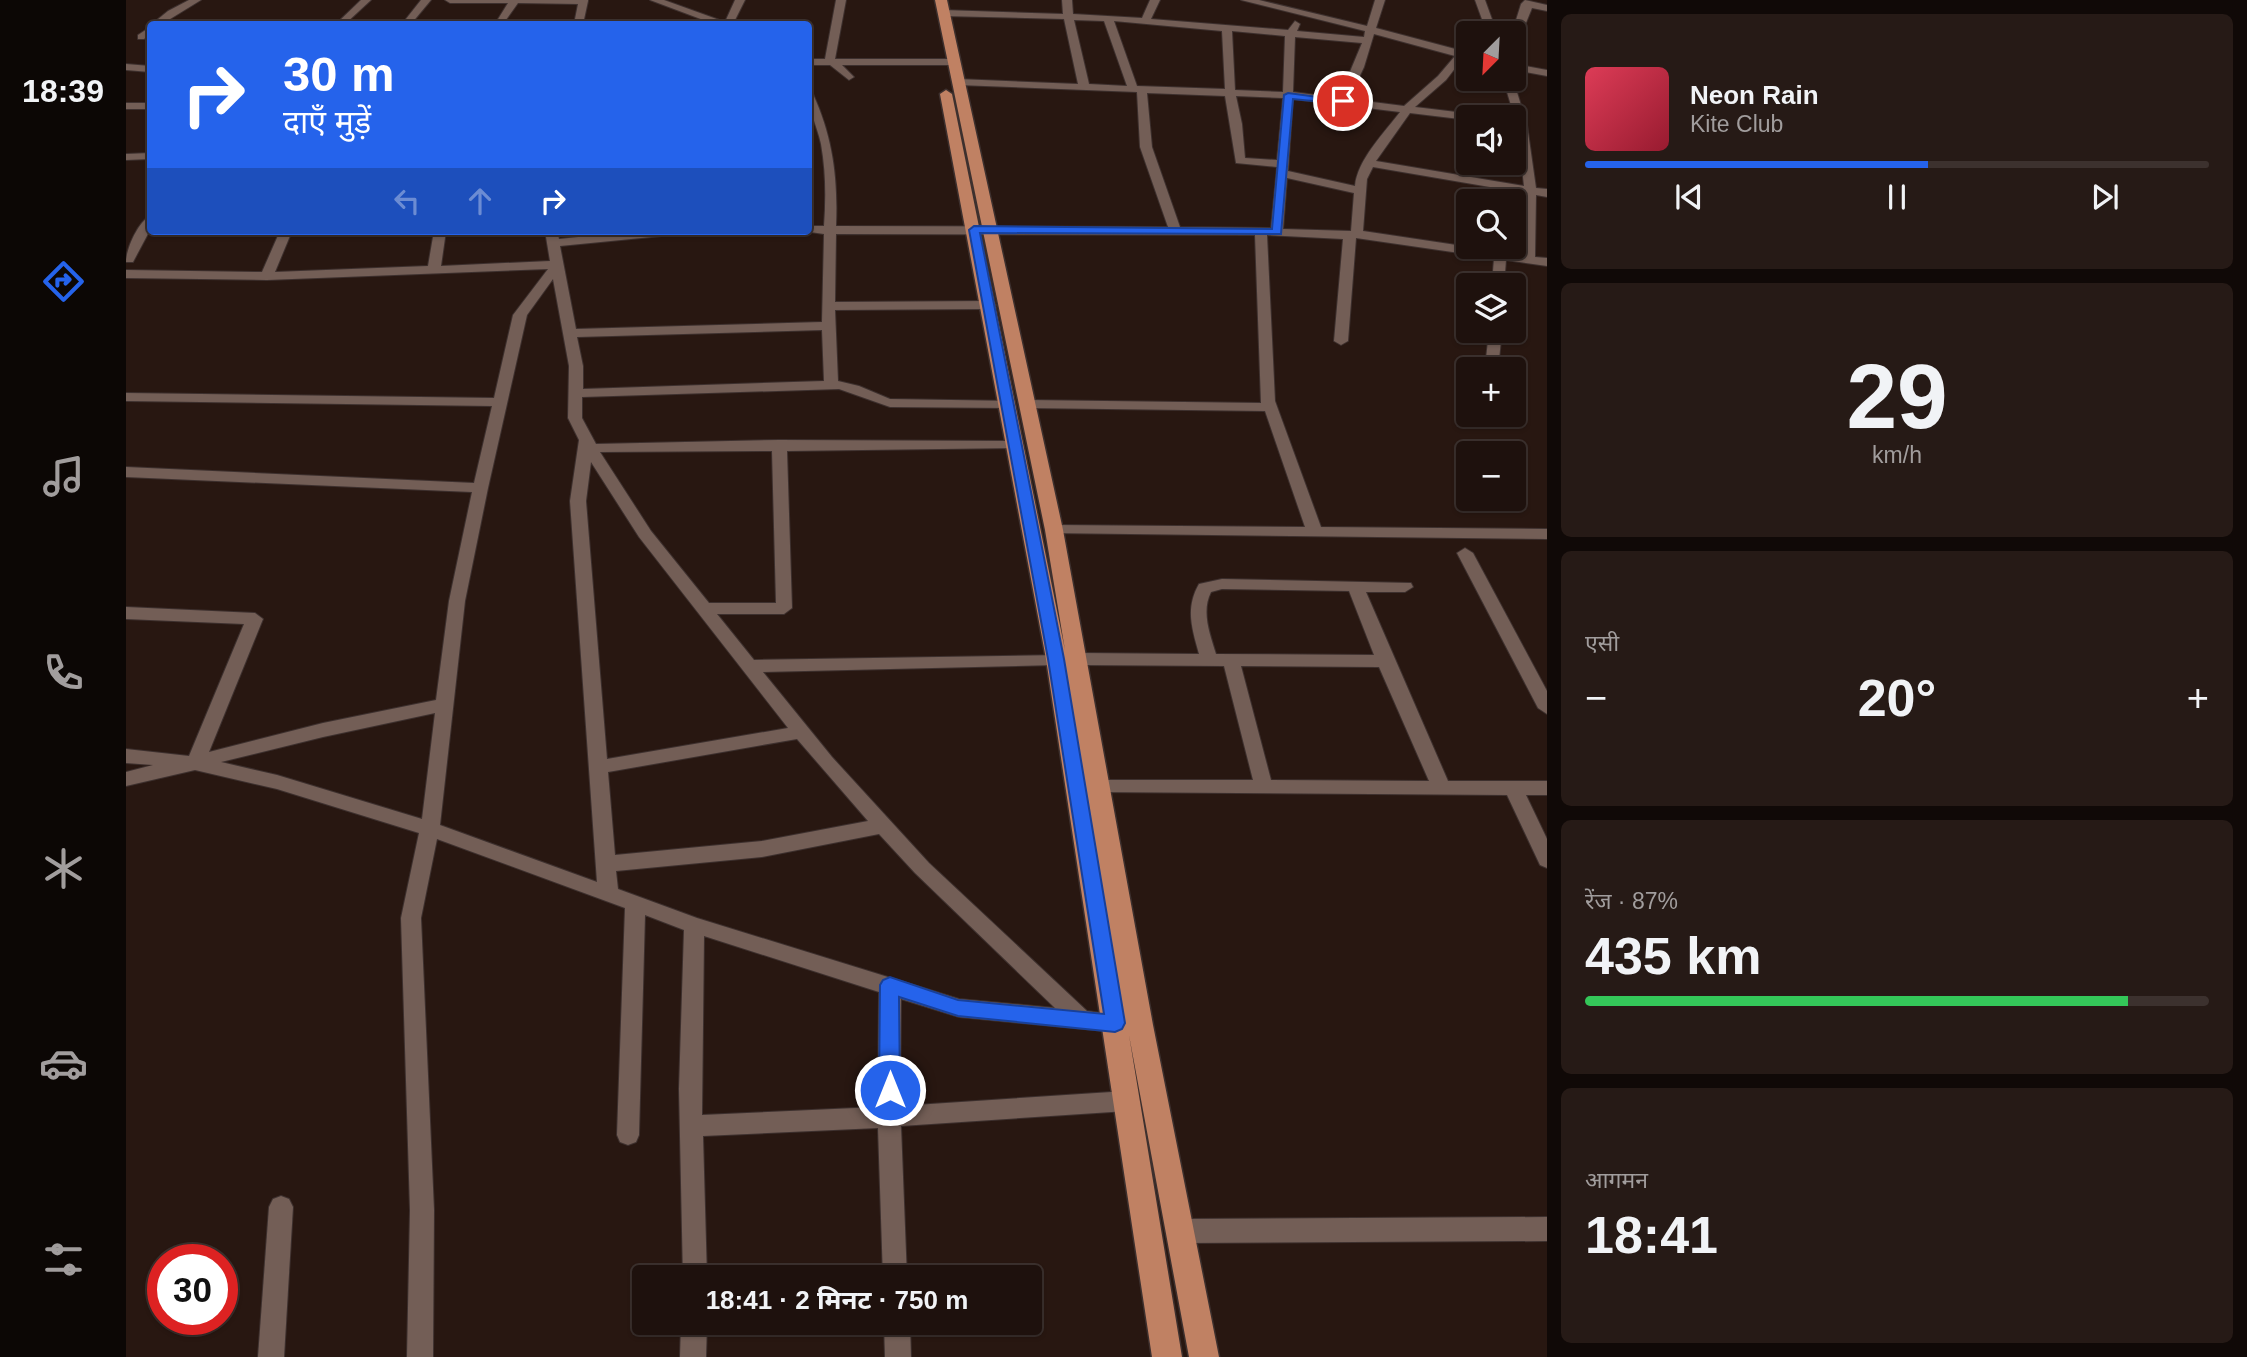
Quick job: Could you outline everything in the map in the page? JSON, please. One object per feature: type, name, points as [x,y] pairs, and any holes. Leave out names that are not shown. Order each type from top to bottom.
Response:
[{"type":"main road","points":[[937,4],[1018,404],[1016,444],[1056,659],[1167,1357]]},
{"type":"main road","points":[[982,230],[989,305],[1054,530],[1140,1025],[1204,1357]]},
{"type":"street","points":[[161,21],[196,0]]},
{"type":"street","points":[[343,21],[366,0]]},
{"type":"street","points":[[408,21],[425,0]]},
{"type":"street","points":[[450,0],[583,0],[580,21]]},
{"type":"street","points":[[655,0],[714,21]]},
{"type":"street","points":[[730,21],[740,0]]},
{"type":"street","points":[[830,60],[841,0]]},
{"type":"street","points":[[1067,0],[1068,16],[1084,86]]},
{"type":"street","points":[[1145,21],[1155,0]]},
{"type":"street","points":[[1246,0],[1304,12],[1367,35]]},
{"type":"street","points":[[1277,232],[1288,95],[1288,41],[1304,12],[1317,0]]},
{"type":"street","points":[[1343,101],[1359,67],[1380,0]]},
{"type":"street","points":[[1480,0],[1488,14],[1488,21]]},
{"type":"street","points":[[501,21],[514,2]]},
{"type":"street","points":[[1521,21],[1528,2],[1547,8]]},
{"type":"street","points":[[937,4],[1292,33],[1367,35],[1456,50]]},
{"type":"street","points":[[1108,18],[1138,89],[1146,147],[1175,230]]},
{"type":"street","points":[[1227,26],[1230,93],[1237,124],[1240,161],[1281,168],[1362,191]]},
{"type":"street","points":[[141,37],[147,32]]},
{"type":"street","points":[[830,60],[849,77]]},
{"type":"street","points":[[812,62],[830,60],[951,69],[1084,86],[1288,95],[1456,115]]},
{"type":"street","points":[[1341,341],[1362,179],[1408,108],[1456,63]]},
{"type":"street","points":[[126,67],[147,69]]},
{"type":"street","points":[[1526,69],[1547,73]]},
{"type":"street","points":[[812,102],[822,122],[833,174],[829,306],[831,385]]},
{"type":"street","points":[[126,106],[147,106]]},
{"type":"street","points":[[1526,140],[1534,158],[1529,260]]},
{"type":"street","points":[[126,157],[147,156]]},
{"type":"street","points":[[1370,163],[1547,193]]},
{"type":"street","points":[[147,225],[127,265],[267,276],[557,265]]},
{"type":"street","points":[[812,230],[1261,231],[1353,234],[1456,249]]},
{"type":"street","points":[[1261,231],[1270,407],[1315,532]]},
{"type":"street","points":[[267,276],[284,235]]},
{"type":"street","points":[[433,270],[439,235]]},
{"type":"street","points":[[592,235],[552,237],[576,366],[575,418],[588,444],[645,534],[801,732],[922,868],[1083,1021]]},
{"type":"street","points":[[1522,259],[1547,262]]},
{"type":"street","points":[[420,1357],[422,1210],[411,918],[430,829],[457,601],[480,488],[520,315],[557,265]]},
{"type":"street","points":[[829,306],[989,305]]},
{"type":"street","points":[[571,333],[830,326]]},
{"type":"street","points":[[576,393],[850,385],[871,398],[890,403],[1270,407]]},
{"type":"street","points":[[126,397],[502,402]]},
{"type":"street","points":[[588,444],[1016,444]]},
{"type":"street","points":[[588,444],[578,500],[608,893]]},
{"type":"street","points":[[704,608],[784,608],[779,444]]},
{"type":"street","points":[[126,472],[480,488]]},
{"type":"street","points":[[1054,530],[1547,534]]},
{"type":"street","points":[[1465,553],[1547,708]]},
{"type":"street","points":[[1209,660],[1197,607],[1205,588],[1222,584],[1405,587]]},
{"type":"street","points":[[1355,586],[1385,661],[1442,788]]},
{"type":"street","points":[[126,613],[255,619],[195,763]]},
{"type":"street","points":[[749,666],[1056,659]]},
{"type":"street","points":[[1078,659],[1385,661]]},
{"type":"street","points":[[1231,660],[1265,788]]},
{"type":"street","points":[[126,779],[323,730],[445,705]]},
{"type":"street","points":[[600,767],[801,732]]},
{"type":"street","points":[[126,756],[195,763],[277,782],[430,829],[694,925],[958,1008],[1115,1023]]},
{"type":"street","points":[[1099,787],[1547,788]]},
{"type":"street","points":[[1513,788],[1547,860]]},
{"type":"street","points":[[606,864],[762,849],[883,826]]},
{"type":"street","points":[[628,1135],[635,903]]},
{"type":"street","points":[[694,925],[691,1126],[695,1265]]},
{"type":"street","points":[[890,985],[889,1117],[895,1265]]},
{"type":"street","points":[[691,1126],[889,1117],[1127,1101]]},
{"type":"street","points":[[271,1357],[281,1207]]},
{"type":"street","points":[[1181,1231],[1547,1229]]},
{"type":"street","points":[[693,1357],[694,1335]]},
{"type":"street","points":[[897,1335],[898,1357]]},
{"type":"route","points":[[890,1090],[890,985],[958,1008],[1115,1023],[1056,659],[974,230],[1277,232],[1288,95],[1343,101]]}]
